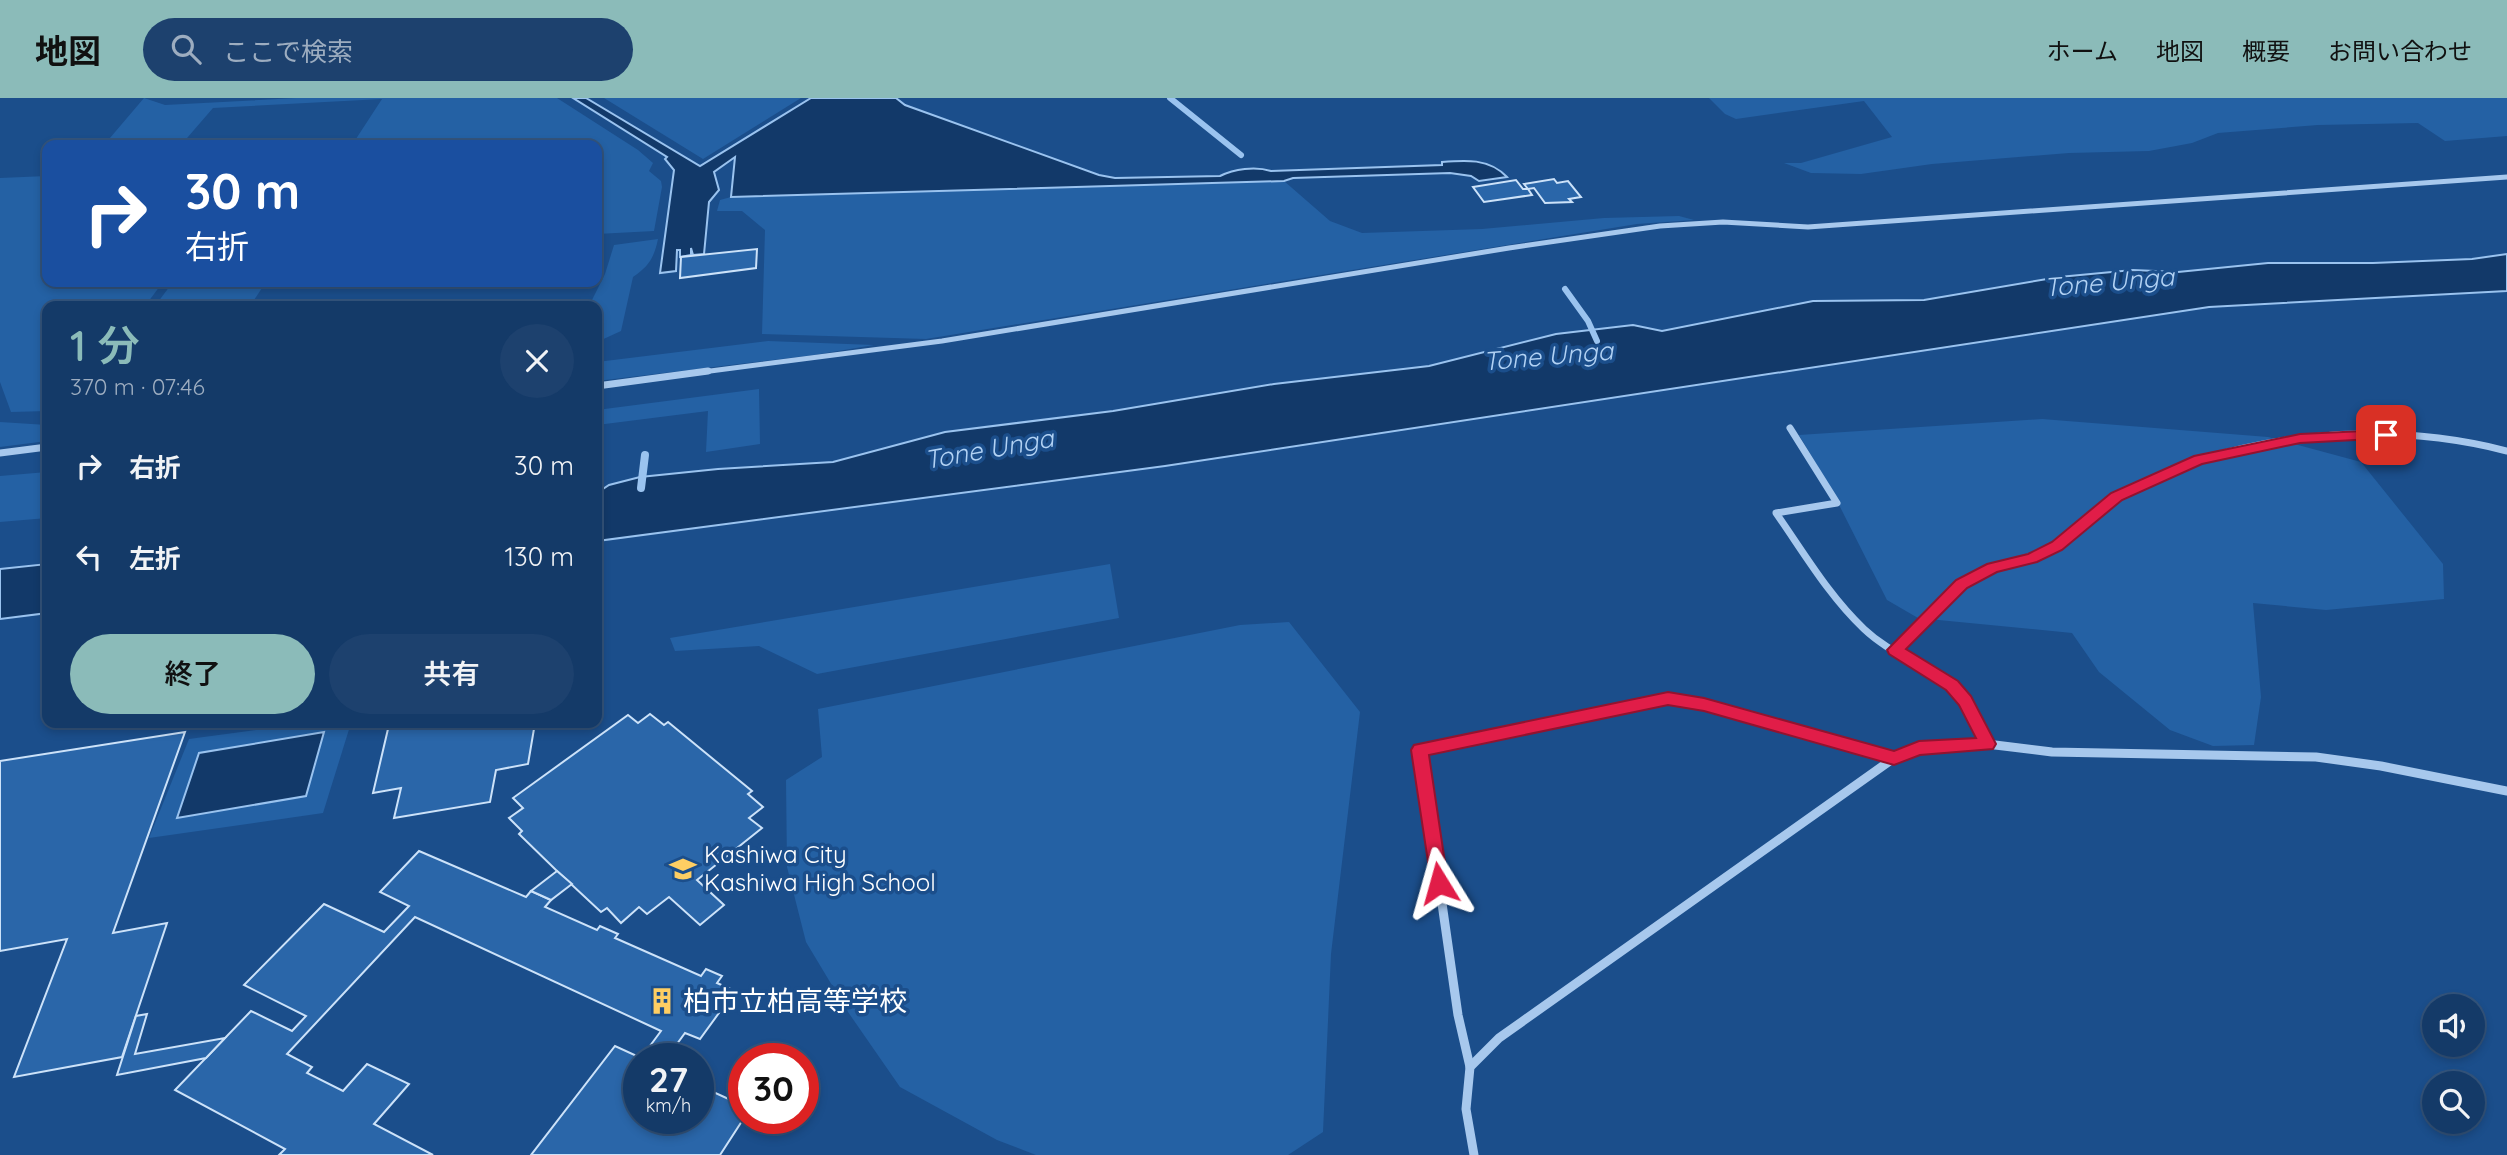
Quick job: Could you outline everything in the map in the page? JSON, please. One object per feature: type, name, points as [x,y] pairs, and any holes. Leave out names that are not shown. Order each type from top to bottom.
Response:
[{"type":"street","points":[[602,385],[942,341],[1301,284],[1509,247],[1660,226],[1723,222],[1808,227],[2507,177]]},
{"type":"street","points":[[1790,428],[1837,503],[1776,513],[1841,606],[1867,632],[1952,685],[1966,700],[1987,744]]},
{"type":"street","points":[[1895,650],[1962,584],[1993,568],[2032,559],[2057,546],[2117,497],[2199,460],[2300,439],[2386,435],[2460,440],[2507,451]]},
{"type":"street","points":[[0,453],[42,448]]},
{"type":"street","points":[[1474,1155],[1466,1108],[1470,1067],[1458,1015],[1420,750],[1668,698],[1704,705],[1894,758]]},
{"type":"street","points":[[1470,1067],[1499,1038],[1531,1015],[1894,758],[1919,748],[1987,744],[2052,752],[2316,757],[2381,766],[2507,791]]},
{"type":"shaded area","points":[[144,98],[165,105],[296,98],[557,98],[638,150],[653,163],[649,171],[661,181],[662,187],[654,231],[602,234],[602,140],[355,140],[382,99],[213,108],[185,140],[108,140]]},
{"type":"shaded area","points":[[604,98],[801,98],[703,159]]},
{"type":"shaded area","points":[[1709,98],[2507,98],[2507,136],[2445,141],[2418,123],[2318,125],[2218,133],[2192,143],[2149,151],[2069,153],[1932,164],[1861,174],[1811,173],[1784,163],[1801,163],[1892,137],[1864,101],[1736,119],[1725,114]]},
{"type":"shaded area","points":[[42,176],[42,287],[159,287],[149,301],[42,301],[42,411],[11,412],[0,382],[0,178]]},
{"type":"shaded area","points":[[1284,181],[1330,221],[1362,233],[1482,229],[1604,218],[1679,216],[1694,220],[1637,224],[926,339],[762,334],[765,230],[742,211],[717,211],[720,200],[731,197]]},
{"type":"shaded area","points":[[658,239],[650,261],[633,277],[621,331],[602,340],[602,301],[592,301],[598,287],[602,287],[614,245]]},
{"type":"shaded area","points":[[169,287],[262,288],[253,301],[159,301]]},
{"type":"shaded area","points":[[768,341],[874,345],[814,355],[602,380],[602,361]]},
{"type":"shaded area","points":[[759,389],[760,444],[706,452],[708,411],[602,424],[602,409]]},
{"type":"shaded area","points":[[2042,419],[2268,437],[2361,462],[2443,564],[2444,599],[2326,610],[2253,603],[2261,697],[2254,745],[2213,746],[2170,730],[2099,672],[2072,633],[1918,618],[1887,600],[1830,487],[1799,435]]},
{"type":"shaded area","points":[[0,422],[42,425],[42,442],[0,447]]},
{"type":"shaded area","points":[[42,472],[42,518],[0,522],[0,476]]},
{"type":"shaded area","points":[[1110,564],[1119,618],[817,674],[759,646],[675,651],[670,638]]},
{"type":"shaded area","points":[[1289,622],[1360,712],[1331,954],[1323,1132],[1288,1155],[1036,1155],[997,1140],[900,1087],[848,1012],[806,942],[787,867],[786,780],[822,757],[818,709],[1240,625]]},
{"type":"shaded area","points":[[272,728],[349,728],[323,813],[149,838],[189,739]]},
{"type":"water","points":[[573,98],[586,98],[700,166],[811,98],[896,98],[905,105],[1099,175],[1115,178],[1220,176],[1252,169],[1271,171],[1442,165],[1442,162],[1459,161],[1485,163],[1507,177],[1479,181],[1471,176],[1450,173],[1293,178],[1284,181],[731,197],[735,157],[714,172],[719,190],[709,202],[704,254],[693,255],[691,248],[691,255],[680,257],[680,250],[677,250],[676,271],[660,273],[674,170],[665,159],[667,157]]},
{"type":"water","name":"Tone Unga","points":[[2507,254],[2507,291],[2209,307],[1165,466],[602,540],[602,490],[609,485],[640,477],[833,462],[945,432],[1113,411],[1274,384],[1429,366],[1556,334],[1633,325],[1662,331],[1813,301],[1924,300],[2059,277],[2133,270],[2178,272],[2268,263],[2472,259]]},
{"type":"water","points":[[42,565],[42,614],[0,619],[0,569]]},
{"type":"water","points":[[324,732],[306,796],[177,818],[199,753]]},
{"type":"building","points":[[1554,179],[1557,183],[1568,181],[1581,197],[1569,199],[1572,202],[1545,203],[1534,188],[1528,189],[1524,184]]},
{"type":"building","points":[[1516,180],[1532,195],[1484,202],[1473,187]]},
{"type":"building","points":[[757,249],[756,268],[680,278],[681,257]]},
{"type":"building","points":[[650,714],[664,725],[668,722],[752,791],[748,794],[763,807],[749,818],[762,828],[697,880],[724,905],[700,925],[669,897],[647,914],[639,907],[621,923],[607,908],[601,912],[519,834],[522,831],[509,818],[523,808],[513,798],[628,715],[638,723]]},
{"type":"building","points":[[534,728],[528,764],[496,770],[490,802],[394,818],[401,788],[373,793],[388,729]]},
{"type":"building","points":[[185,732],[113,933],[167,923],[122,1057],[14,1077],[67,939],[0,951],[0,761]]},
{"type":"building","name":"柏市立柏高等学校","points":[[419,851],[526,897],[531,891],[551,900],[545,907],[597,930],[600,926],[618,934],[615,938],[701,976],[706,969],[722,976],[717,983],[735,991],[700,1039],[685,1033],[678,1043],[652,1043],[661,1031],[415,917],[287,1054],[312,1067],[307,1073],[343,1091],[367,1064],[409,1084],[374,1124],[433,1155],[279,1155],[285,1149],[175,1090],[251,1011],[292,1031],[306,1016],[244,985],[324,904],[384,932],[409,906],[380,892]]},
{"type":"building","points":[[557,871],[572,884],[551,900],[531,891]]},
{"type":"building","points":[[147,1014],[135,1054],[225,1038],[206,1058],[117,1075],[136,1016]]},
{"type":"building","name":"柏市立柏高等学校","points":[[615,1046],[623,1050],[623,1134],[714,1134],[714,1092],[728,1099],[728,1134],[734,1134],[720,1155],[531,1155]]},
{"type":"waterway","points":[[1170,98],[1241,155]]},
{"type":"waterway","name":"Tone Unga","points":[[1565,289],[1588,321],[1597,341]]},
{"type":"waterway","points":[[641,488],[645,455]]},
{"type":"place","name":"Kashiwa City Kashiwa High School","points":[[683,869]]},
{"type":"place","name":"柏市立柏高等学校","points":[[662,1001]]},
{"type":"route","points":[[1439,883],[1420,750],[1668,698],[1704,705],[1894,758],[1919,748],[1951,744],[1987,744],[1966,700],[1952,685],[1895,650],[1962,584],[1993,568],[2032,559],[2057,546],[2117,497],[2199,460],[2300,439],[2386,435]]}]
